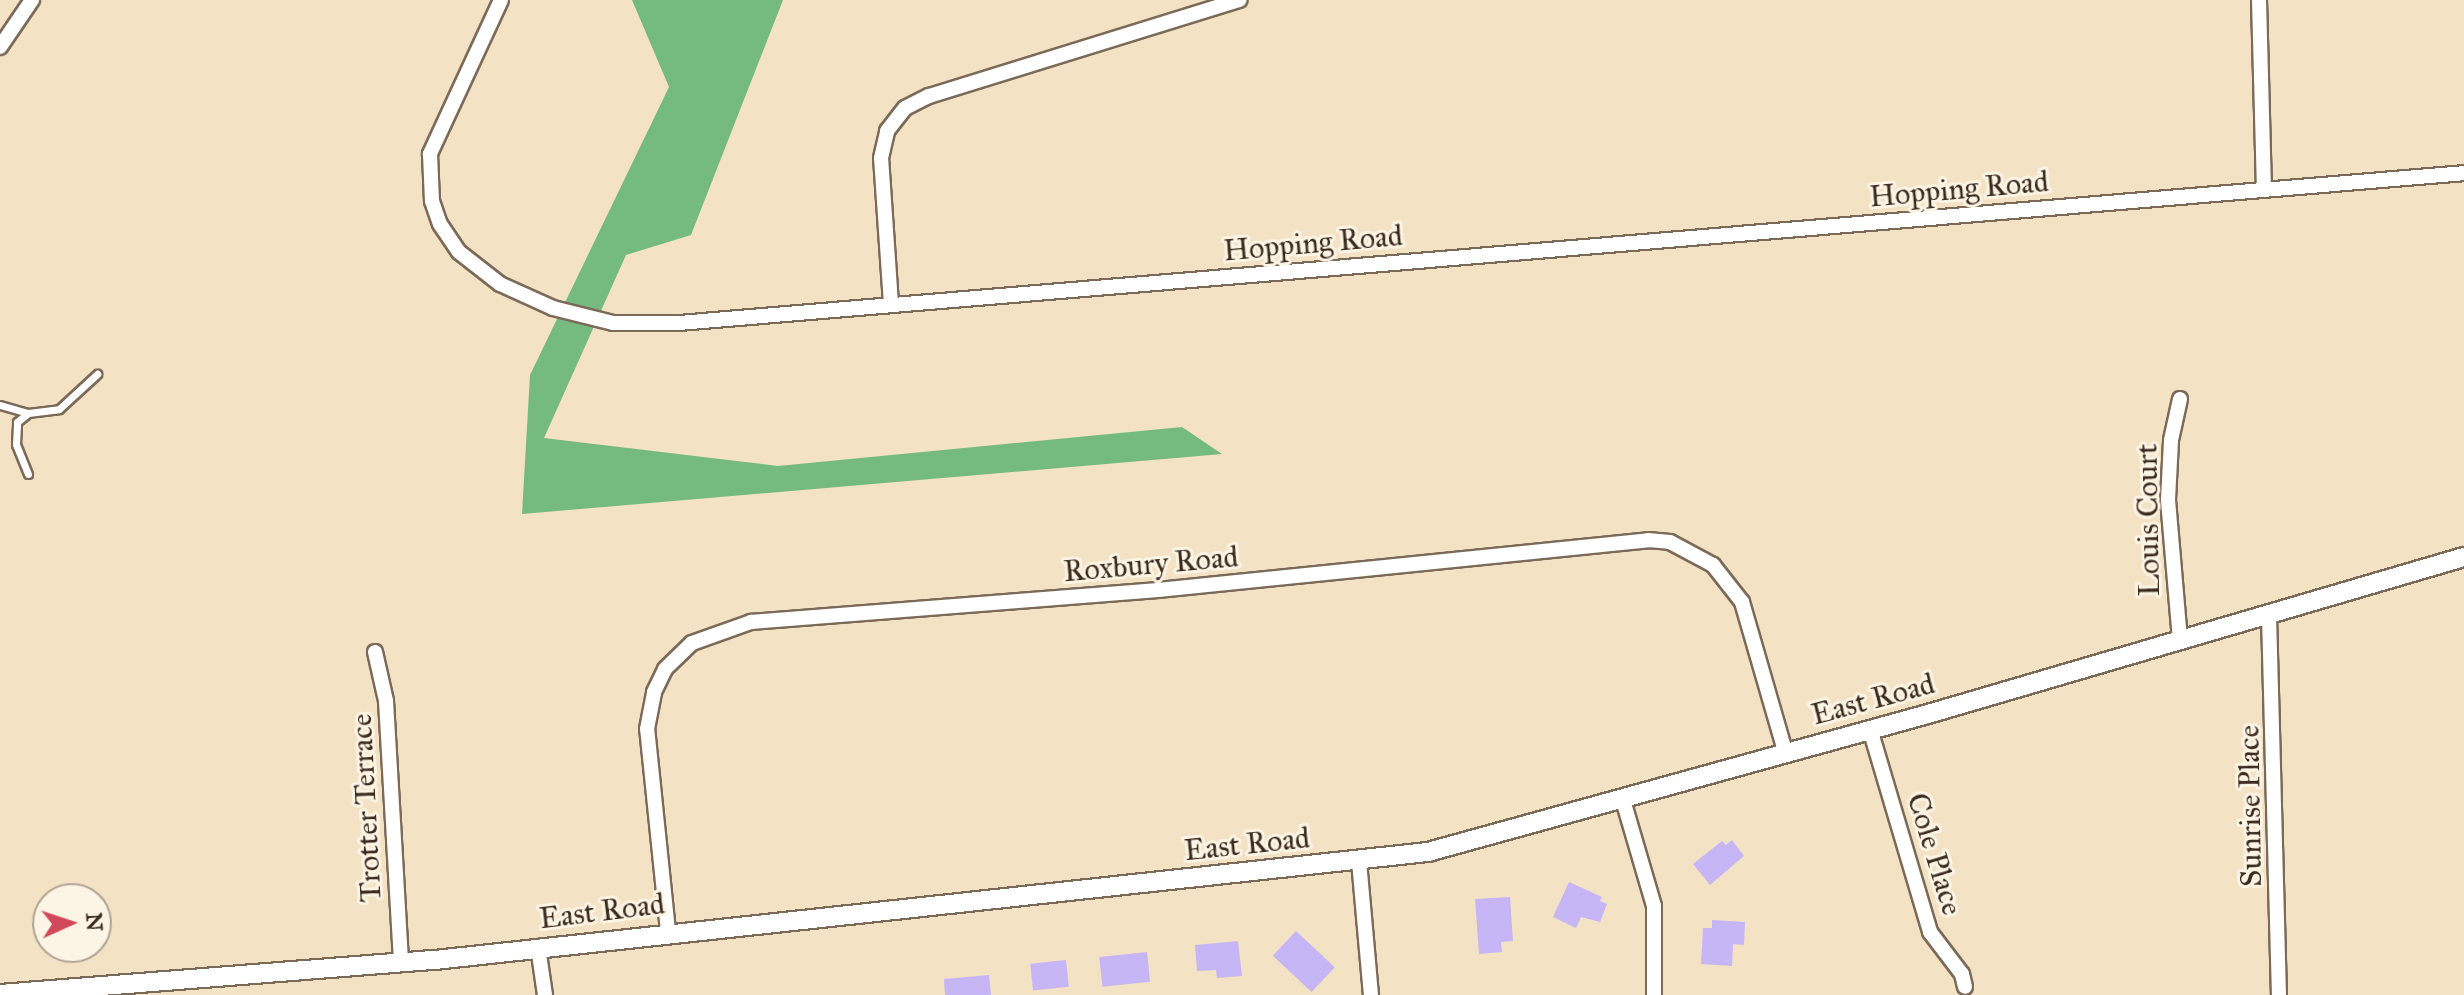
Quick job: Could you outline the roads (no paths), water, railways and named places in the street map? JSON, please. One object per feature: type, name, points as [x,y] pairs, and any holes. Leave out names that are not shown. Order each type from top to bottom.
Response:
[{"type":"street","points":[[0,47],[32,0]]},
{"type":"street","name":"Hopping Road","points":[[501,0],[430,154],[432,201],[440,224],[472,263],[516,293],[581,317],[613,323],[679,323],[2464,173]]},
{"type":"street","points":[[891,304],[881,158],[887,131],[905,108],[929,96],[1239,0]]},
{"type":"street","points":[[2259,0],[2264,188]]},
{"type":"street","name":"Louis Court","points":[[2180,399],[2171,440],[2168,500],[2180,640]]},
{"type":"street","name":"Roxbury Road","points":[[668,931],[647,729],[654,692],[665,669],[692,643],[751,622],[1158,590],[1648,540],[1670,542],[1713,565],[1742,602],[1785,751]]},
{"type":"street","name":"East Road","points":[[0,994],[401,963],[668,931],[1428,852],[1623,800],[2464,557]]},
{"type":"street","name":"Sunrise Place","points":[[2269,615],[2279,995]]},
{"type":"street","name":"Trotter Terrace","points":[[375,652],[386,701],[401,963]]},
{"type":"street","name":"Cole Place","points":[[1870,729],[1930,932],[1962,974],[1965,991]]},
{"type":"street","points":[[1623,800],[1654,906],[1654,995]]},
{"type":"street","points":[[1359,861],[1371,995]]},
{"type":"street","points":[[538,947],[545,995]]},
{"type":"lane","points":[[0,405],[28,413],[59,409],[97,374]]},
{"type":"lane","points":[[28,413],[17,422],[16,444],[28,474]]}]
